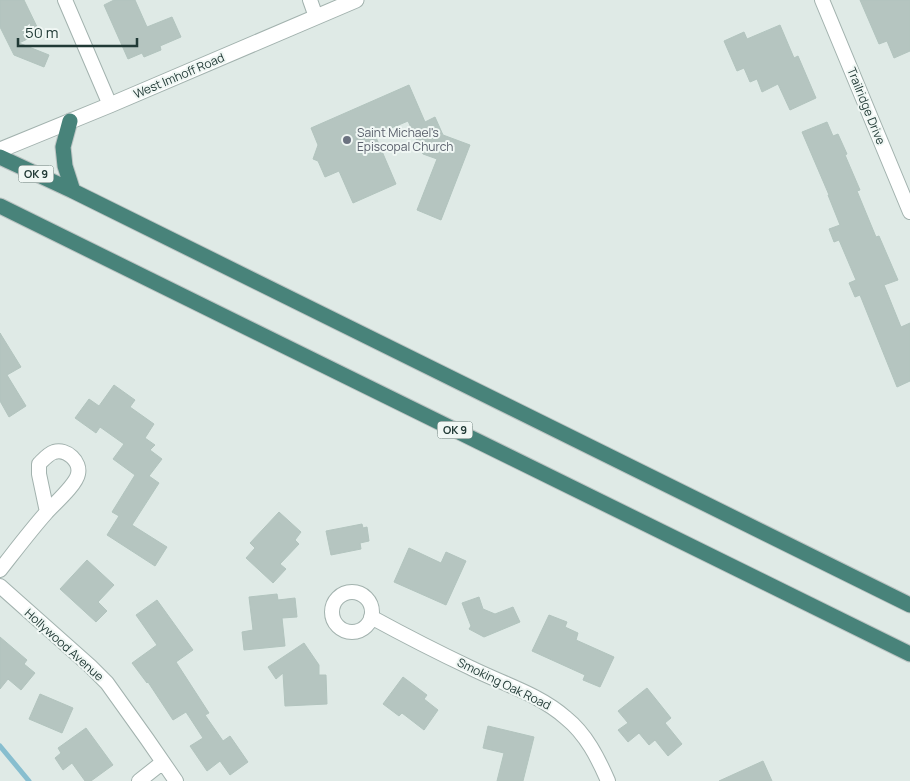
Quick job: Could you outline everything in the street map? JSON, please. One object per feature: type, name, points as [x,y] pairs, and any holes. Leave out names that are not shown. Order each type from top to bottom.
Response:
[{"type":"highway","points":[[70,121],[63,147],[65,166],[73,191]]},
{"type":"highway","name":"OK 9","points":[[0,157],[73,191],[910,605]]},
{"type":"highway","name":"OK 9","points":[[0,206],[910,654]]},
{"type":"street","points":[[66,0],[110,106]]},
{"type":"street","points":[[310,0],[316,17]]},
{"type":"street","name":"West Imhoff Road","points":[[0,150],[110,106],[356,0]]},
{"type":"street","name":"Trailridge Drive","points":[[822,0],[910,212]]},
{"type":"street","points":[[0,570],[47,512]]},
{"type":"street","name":"Hollywood Avenue","points":[[0,586],[90,666],[107,684],[148,739],[176,781]]},
{"type":"street","name":"Smoking Oak Road","points":[[371,618],[550,706],[567,718],[581,733],[591,747],[608,781]]},
{"type":"street","points":[[138,781],[163,762]]},
{"type":"building","points":[[0,0],[24,0],[40,33],[19,43],[49,55],[44,67],[14,55],[0,27]]},
{"type":"building","points":[[114,0],[135,0],[147,27],[172,17],[181,37],[160,46],[161,50],[144,57],[142,53],[128,59],[104,5]]},
{"type":"building","points":[[860,0],[910,0],[910,51],[894,58],[887,41],[879,44]]},
{"type":"building","points":[[780,25],[794,58],[798,56],[816,98],[790,110],[778,84],[762,92],[757,79],[750,82],[744,68],[737,71],[724,41],[744,32],[747,39]]},
{"type":"building","name":"Saint Michael's Episcopal Church","points":[[409,85],[425,122],[435,117],[443,135],[470,145],[441,220],[417,210],[437,159],[423,154],[408,121],[375,135],[396,184],[353,203],[339,171],[325,177],[318,161],[313,159],[318,145],[311,128]]},
{"type":"building","points":[[827,122],[833,136],[838,134],[847,154],[845,155],[860,190],[857,191],[876,237],[879,236],[898,280],[884,285],[901,327],[910,323],[910,381],[897,387],[860,295],[855,297],[849,283],[856,280],[839,240],[834,242],[829,229],[840,225],[802,132]]},
{"type":"building","points":[[0,333],[21,367],[7,375],[26,406],[9,417],[0,401]]},
{"type":"building","points":[[114,385],[135,400],[130,407],[154,424],[145,438],[155,445],[150,450],[162,459],[149,476],[159,483],[132,525],[167,547],[155,566],[107,535],[119,516],[112,512],[135,475],[113,459],[124,444],[100,427],[96,433],[75,418],[89,399],[99,406]]},
{"type":"building","points":[[279,512],[301,532],[295,540],[299,544],[280,564],[286,569],[273,583],[246,558],[255,548],[250,543]]},
{"type":"building","points":[[362,524],[363,528],[367,527],[369,541],[360,543],[361,549],[331,555],[326,531]]},
{"type":"building","points":[[409,548],[441,563],[446,552],[466,561],[446,605],[394,582]]},
{"type":"building","points":[[87,560],[114,585],[98,602],[107,611],[96,622],[60,589]]},
{"type":"building","points":[[277,594],[278,600],[295,598],[297,617],[282,618],[285,646],[244,650],[242,632],[253,630],[249,597]]},
{"type":"building","points":[[479,597],[483,609],[495,614],[513,607],[520,622],[484,637],[469,629],[471,626],[462,603]]},
{"type":"building","points":[[157,600],[193,650],[176,662],[209,713],[205,715],[223,741],[230,736],[248,762],[230,775],[220,761],[207,771],[190,746],[203,738],[186,712],[173,720],[148,682],[132,663],[157,645],[136,615]]},
{"type":"building","points":[[549,615],[567,622],[565,627],[578,633],[576,640],[614,657],[600,687],[583,680],[585,675],[532,651]]},
{"type":"building","points":[[0,637],[27,660],[24,664],[35,673],[21,690],[8,679],[0,689]]},
{"type":"building","points":[[304,643],[319,665],[319,675],[326,675],[327,704],[285,706],[283,673],[276,679],[268,667]]},
{"type":"building","points":[[403,677],[427,695],[424,699],[438,710],[424,730],[402,713],[399,716],[383,704]]},
{"type":"building","points":[[647,688],[671,718],[665,723],[682,744],[668,756],[655,740],[649,745],[639,733],[628,742],[618,730],[628,723],[618,711]]},
{"type":"building","points":[[40,694],[73,708],[62,733],[29,719]]},
{"type":"building","points":[[488,726],[534,737],[523,781],[497,781],[504,753],[483,748]]},
{"type":"building","points":[[86,728],[113,765],[91,781],[85,781],[72,763],[63,770],[55,758],[61,753],[58,748]]},
{"type":"building","points":[[763,761],[772,781],[719,781]]},
{"type":"waterway","points":[[0,746],[29,781]]},
{"type":"place","name":"Saint Michael's Episcopal Church","points":[[347,140]]}]
